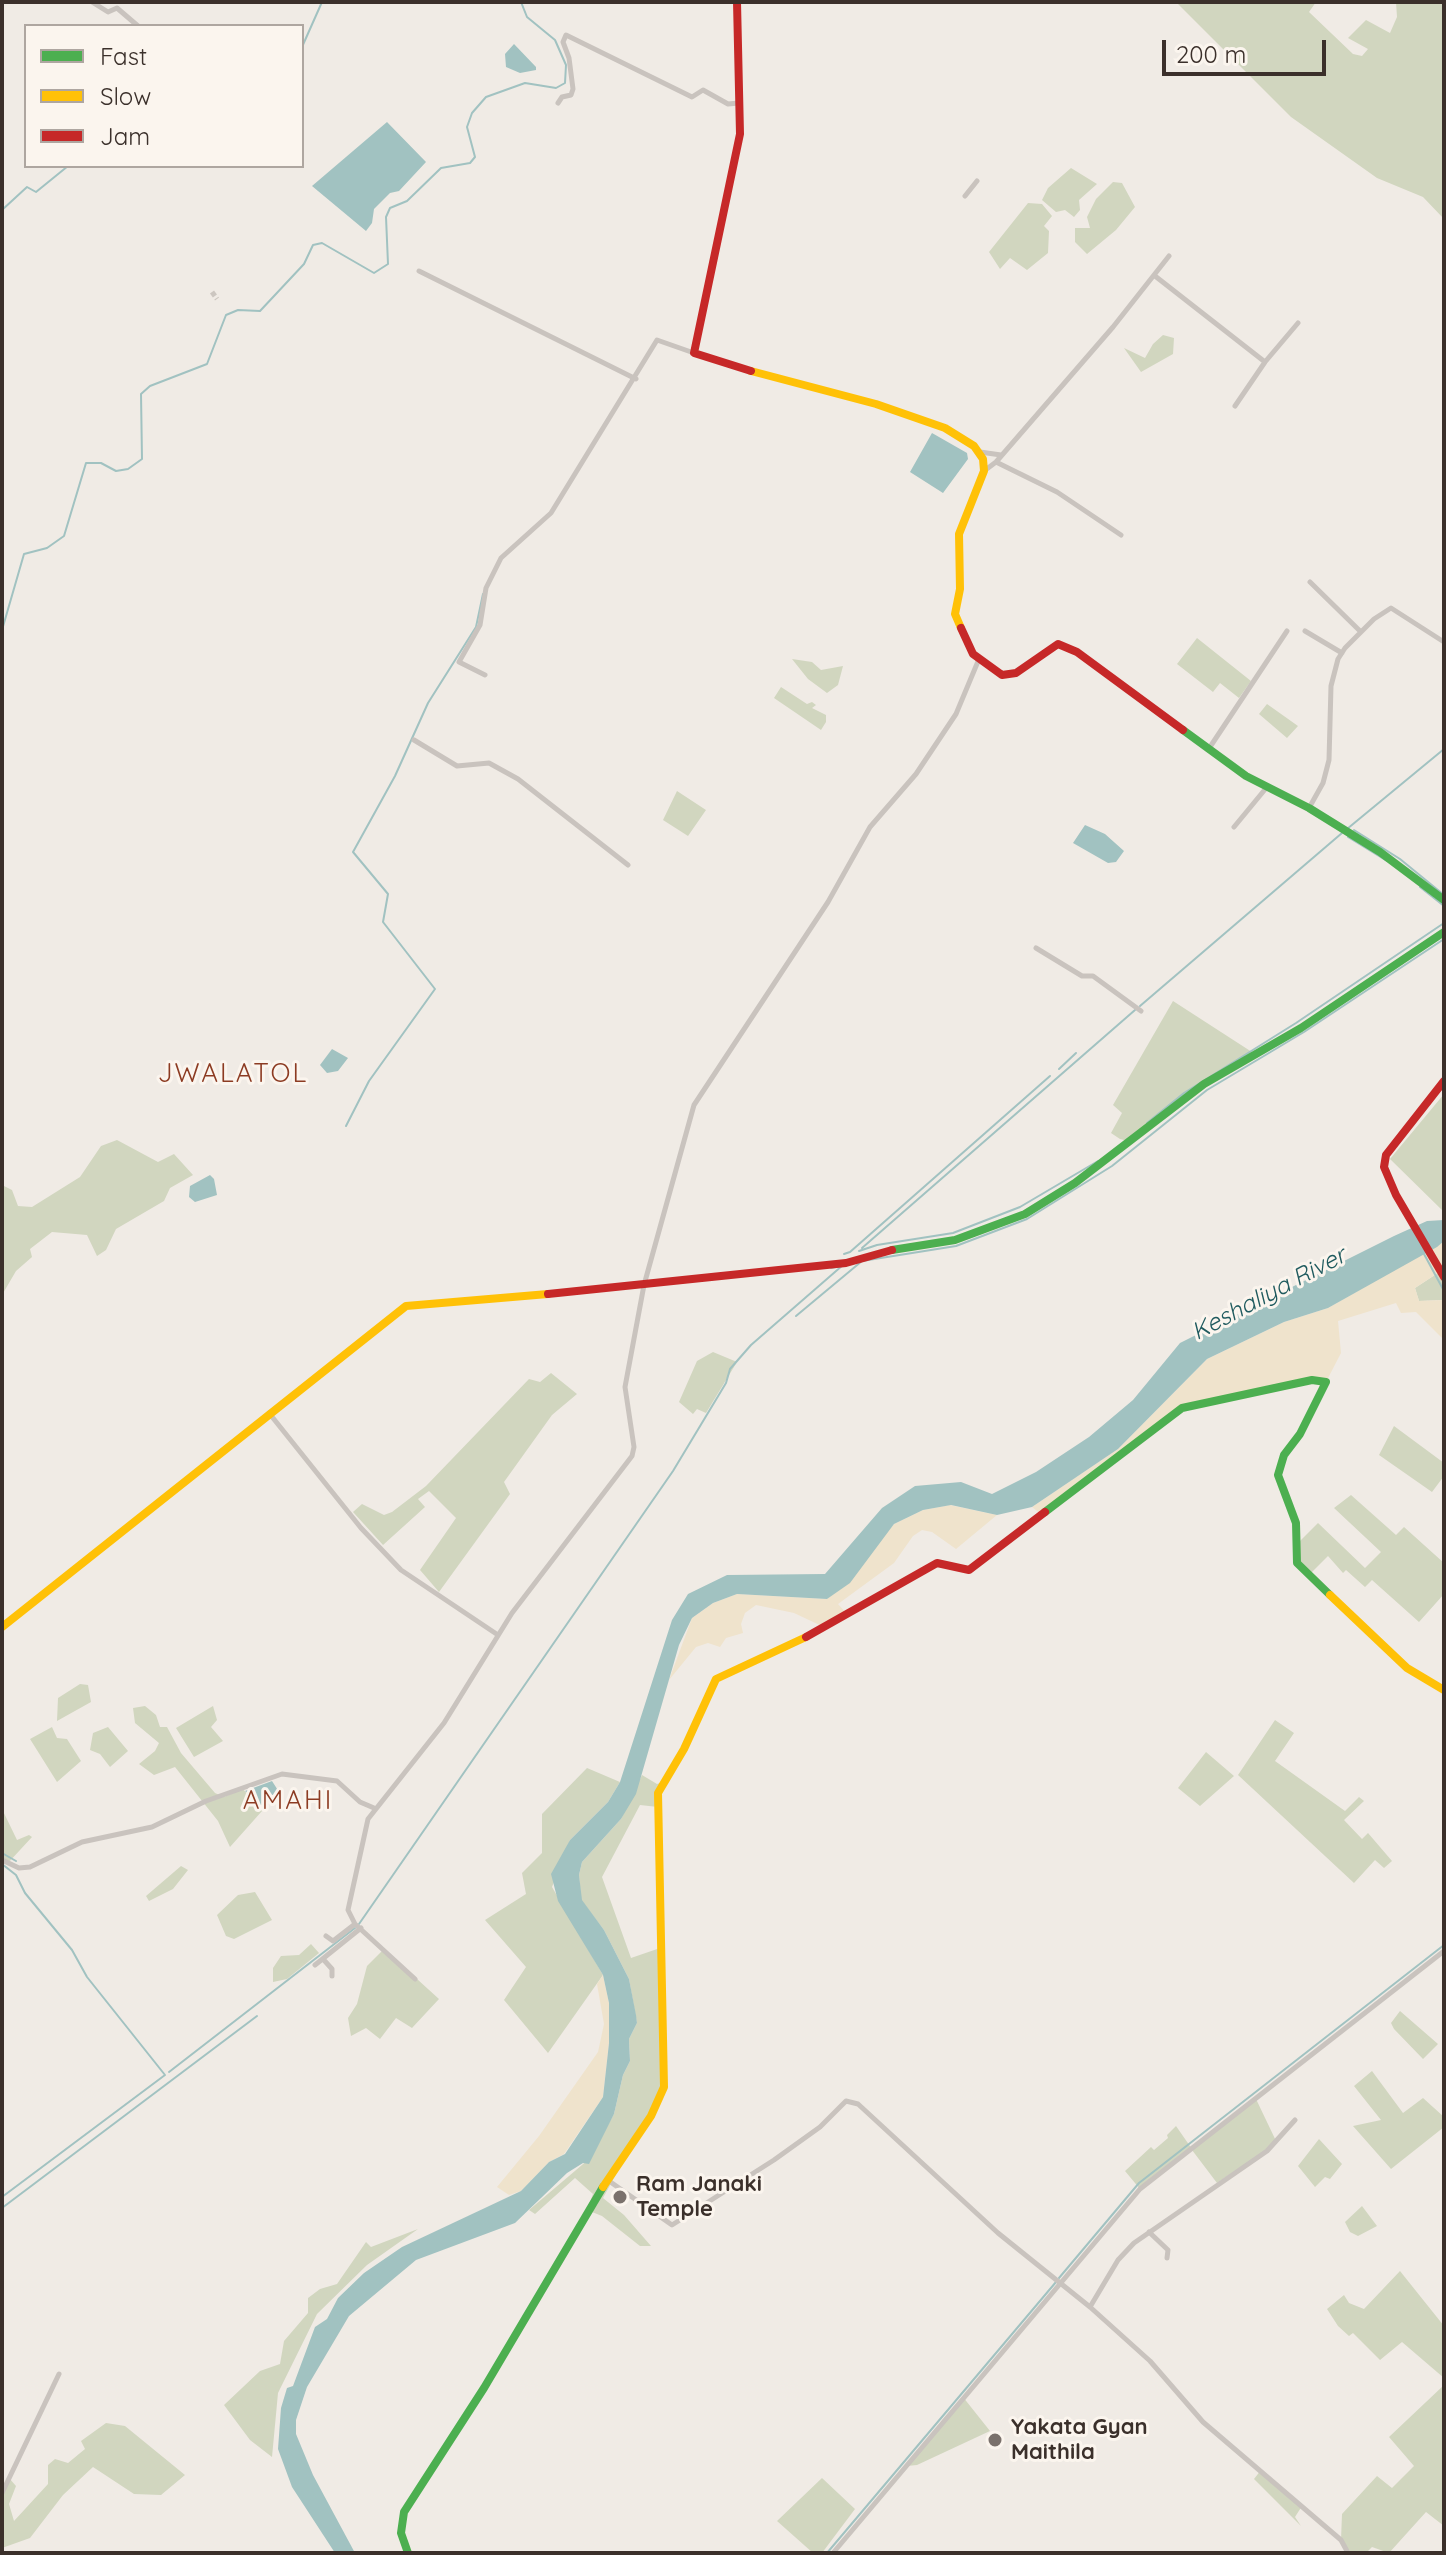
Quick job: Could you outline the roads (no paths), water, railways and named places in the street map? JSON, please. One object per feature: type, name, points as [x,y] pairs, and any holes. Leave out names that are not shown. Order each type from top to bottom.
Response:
[{"type":"street","points":[[92,2],[108,12],[117,8],[136,24]]},
{"type":"street","points":[[694,353],[740,134],[737,2]]},
{"type":"street","points":[[558,103],[562,97],[571,95],[573,89],[569,58],[563,42],[566,35],[692,97],[703,90],[728,104],[739,103]]},
{"type":"street","points":[[965,196],[977,181]]},
{"type":"street","points":[[1169,256],[996,462],[984,471],[959,534],[960,589],[955,614],[979,659],[1002,675],[1016,673],[1043,650],[1058,644],[1077,652],[1208,750],[1397,863],[1444,900]]},
{"type":"street","points":[[419,271],[636,379]]},
{"type":"street","points":[[1155,276],[1265,362]]},
{"type":"street","points":[[1235,406],[1265,362],[1298,323]]},
{"type":"street","points":[[485,675],[459,662],[480,625],[486,588],[501,558],[551,513],[636,379],[657,340],[777,379],[876,404],[945,428],[980,452],[1002,455]]},
{"type":"street","points":[[980,452],[984,471]]},
{"type":"street","points":[[996,462],[1057,492],[1121,535]]},
{"type":"street","points":[[1310,582],[1361,632]]},
{"type":"street","points":[[1309,808],[1323,783],[1329,760],[1331,686],[1342,653],[1361,632],[1391,608],[1444,642]]},
{"type":"street","points":[[1208,750],[1287,631]]},
{"type":"street","points":[[1305,631],[1342,653]]},
{"type":"street","points":[[415,1979],[355,1924],[348,1910],[350,1889],[374,1808],[444,1723],[498,1635],[592,1503],[632,1456],[634,1447],[625,1387],[644,1285],[694,1105],[828,902],[870,827],[916,774],[956,714],[979,659]]},
{"type":"street","points":[[414,740],[457,766],[489,763],[518,779],[628,865]]},
{"type":"street","points":[[1234,827],[1267,787]]},
{"type":"street","points":[[2,1627],[268,1412],[406,1306],[644,1285],[839,1261],[854,1262],[873,1253],[955,1240],[1025,1214],[1107,1162],[1204,1084],[1301,1028],[1444,932]]},
{"type":"street","points":[[1036,948],[1082,976],[1093,976],[1098,983],[1141,1011]]},
{"type":"street","points":[[1444,1081],[1386,1155],[1384,1167],[1444,1277]]},
{"type":"street","points":[[408,2553],[401,2533],[404,2512],[651,2116],[664,2087],[658,1793],[684,1749],[716,1679],[826,1628],[937,1563],[969,1570],[1182,1408],[1312,1380],[1326,1382],[1300,1434],[1284,1455],[1278,1475],[1296,1523],[1297,1563],[1407,1668],[1444,1690]]},
{"type":"street","points":[[268,1412],[361,1528],[401,1570],[498,1635]]},
{"type":"street","points":[[2,1860],[19,1868],[30,1867],[82,1842],[152,1827],[206,1801],[282,1774],[337,1781],[360,1802],[374,1808]]},
{"type":"street","points":[[326,1936],[333,1941],[355,1924]]},
{"type":"street","points":[[315,1965],[362,1928]]},
{"type":"street","points":[[833,2553],[1140,2189],[1444,1951]]},
{"type":"street","points":[[323,1959],[332,1969],[332,1976]]},
{"type":"street","points":[[609,2181],[672,2225],[774,2160],[820,2127],[838,2107],[851,2101],[998,2233],[1090,2307],[1150,2361],[1203,2422],[1341,2540],[1348,2553]]},
{"type":"street","points":[[1090,2307],[1118,2260],[1149,2232],[1267,2151],[1295,2120]]},
{"type":"street","points":[[1149,2232],[1168,2250],[1167,2258]]},
{"type":"street","points":[[2,2493],[59,2374]]},
{"type":"water","points":[[514,44],[536,70],[520,73],[506,67],[505,54]]},
{"type":"water","points":[[387,122],[426,162],[399,191],[390,193],[374,209],[372,223],[366,231],[312,186]]},
{"type":"water","points":[[932,433],[967,453],[968,459],[943,493],[910,472]]},
{"type":"water","points":[[1085,825],[1105,834],[1124,851],[1116,862],[1108,863],[1073,843]]},
{"type":"water","points":[[332,1049],[348,1058],[338,1071],[327,1073],[320,1065]]},
{"type":"water","points":[[210,1175],[214,1179],[217,1195],[195,1202],[189,1197],[190,1186]]},
{"type":"water","points":[[1444,1220],[1444,1241],[1437,1247],[1328,1308],[1284,1322],[1207,1359],[1118,1449],[1032,1507],[997,1515],[951,1505],[923,1510],[894,1524],[850,1583],[827,1599],[737,1594],[713,1603],[692,1618],[679,1645],[636,1794],[621,1819],[582,1862],[579,1875],[582,1900],[604,1930],[629,1979],[636,2015],[637,2023],[629,2039],[630,2061],[623,2075],[614,2114],[589,2164],[583,2163],[567,2173],[515,2223],[416,2260],[349,2316],[307,2387],[296,2420],[296,2434],[313,2475],[355,2553],[335,2553],[292,2487],[278,2449],[281,2408],[287,2388],[293,2386],[315,2327],[327,2319],[338,2298],[364,2273],[402,2247],[521,2191],[549,2162],[565,2154],[603,2097],[609,2043],[609,2003],[603,1975],[558,1901],[551,1874],[570,1840],[608,1802],[620,1782],[672,1620],[688,1594],[727,1575],[825,1574],[882,1508],[915,1486],[961,1482],[992,1494],[1036,1472],[1089,1437],[1133,1400],[1180,1343],[1394,1236],[1427,1221]]},
{"type":"water","points":[[272,1781],[281,1795],[271,1804],[260,1805],[245,1791]]},
{"type":"waterway","points":[[304,42],[322,2]]},
{"type":"waterway","points":[[2,630],[24,554],[47,548],[64,536],[86,463],[101,463],[116,471],[128,469],[142,459],[141,394],[150,386],[207,364],[226,315],[238,310],[260,311],[304,264],[313,245],[322,243],[374,273],[388,264],[386,217],[390,208],[407,201],[441,168],[470,163],[475,157],[467,127],[472,113],[486,97],[525,83],[556,88],[565,83],[566,65],[555,40],[527,17],[521,2]]},
{"type":"waterway","points":[[2,210],[27,187],[36,192],[66,168]]},
{"type":"waterway","points":[[346,1126],[369,1081],[435,989],[383,922],[388,894],[353,852],[395,776],[428,703],[476,627],[483,594]]},
{"type":"waterway","points":[[1347,829],[1444,749]]},
{"type":"waterway","points":[[1354,830],[1400,859],[1444,895]]},
{"type":"waterway","points":[[1140,1006],[1342,833]]},
{"type":"waterway","points":[[1348,837],[1387,861]]},
{"type":"waterway","points":[[1420,887],[1444,906]]},
{"type":"waterway","points":[[1147,1123],[1184,1093],[1296,1023],[1444,923]]},
{"type":"waterway","points":[[796,1316],[862,1261],[956,1246],[1027,1219],[1112,1166],[1207,1090],[1304,1032],[1444,939]]},
{"type":"waterway","points":[[862,1248],[1135,1010]]},
{"type":"waterway","points":[[1059,1069],[1076,1053]]},
{"type":"waterway","points":[[844,1254],[850,1252],[1050,1076]]},
{"type":"waterway","points":[[859,1251],[877,1245],[953,1233],[1020,1207],[1098,1161]]},
{"type":"waterway","points":[[1424,1254],[1444,1291]]},
{"type":"waterway","points":[[359,1924],[673,1471],[726,1383],[730,1369],[751,1345],[843,1265]]},
{"type":"waterway","points":[[831,1268],[841,1266]]},
{"type":"waterway","points":[[2,1853],[16,1861]]},
{"type":"waterway","points":[[2,1864],[16,1875],[25,1893],[72,1950],[87,1977],[165,2075],[2,2197]]},
{"type":"waterway","points":[[169,2072],[355,1928]]},
{"type":"waterway","points":[[1059,2278],[1139,2183],[1444,1945]]},
{"type":"waterway","points":[[2,2208],[257,2016]]},
{"type":"waterway","points":[[827,2553],[1056,2282]]},
{"type":"tunnel","points":[[212,292],[217,299]]},
{"type":"place","name":"Ram Janaki Temple","points":[[620,2197]]},
{"type":"place","name":"Yakata Gyan Maithila","points":[[995,2440]]},
{"type":"district","name":"JWALATOL","points":[[233,1074]]},
{"type":"district","name":"AMAHI","points":[[288,1801]]},
{"type":"water label","name":"Keshaliya River","points":[[1269,1294]]}]
